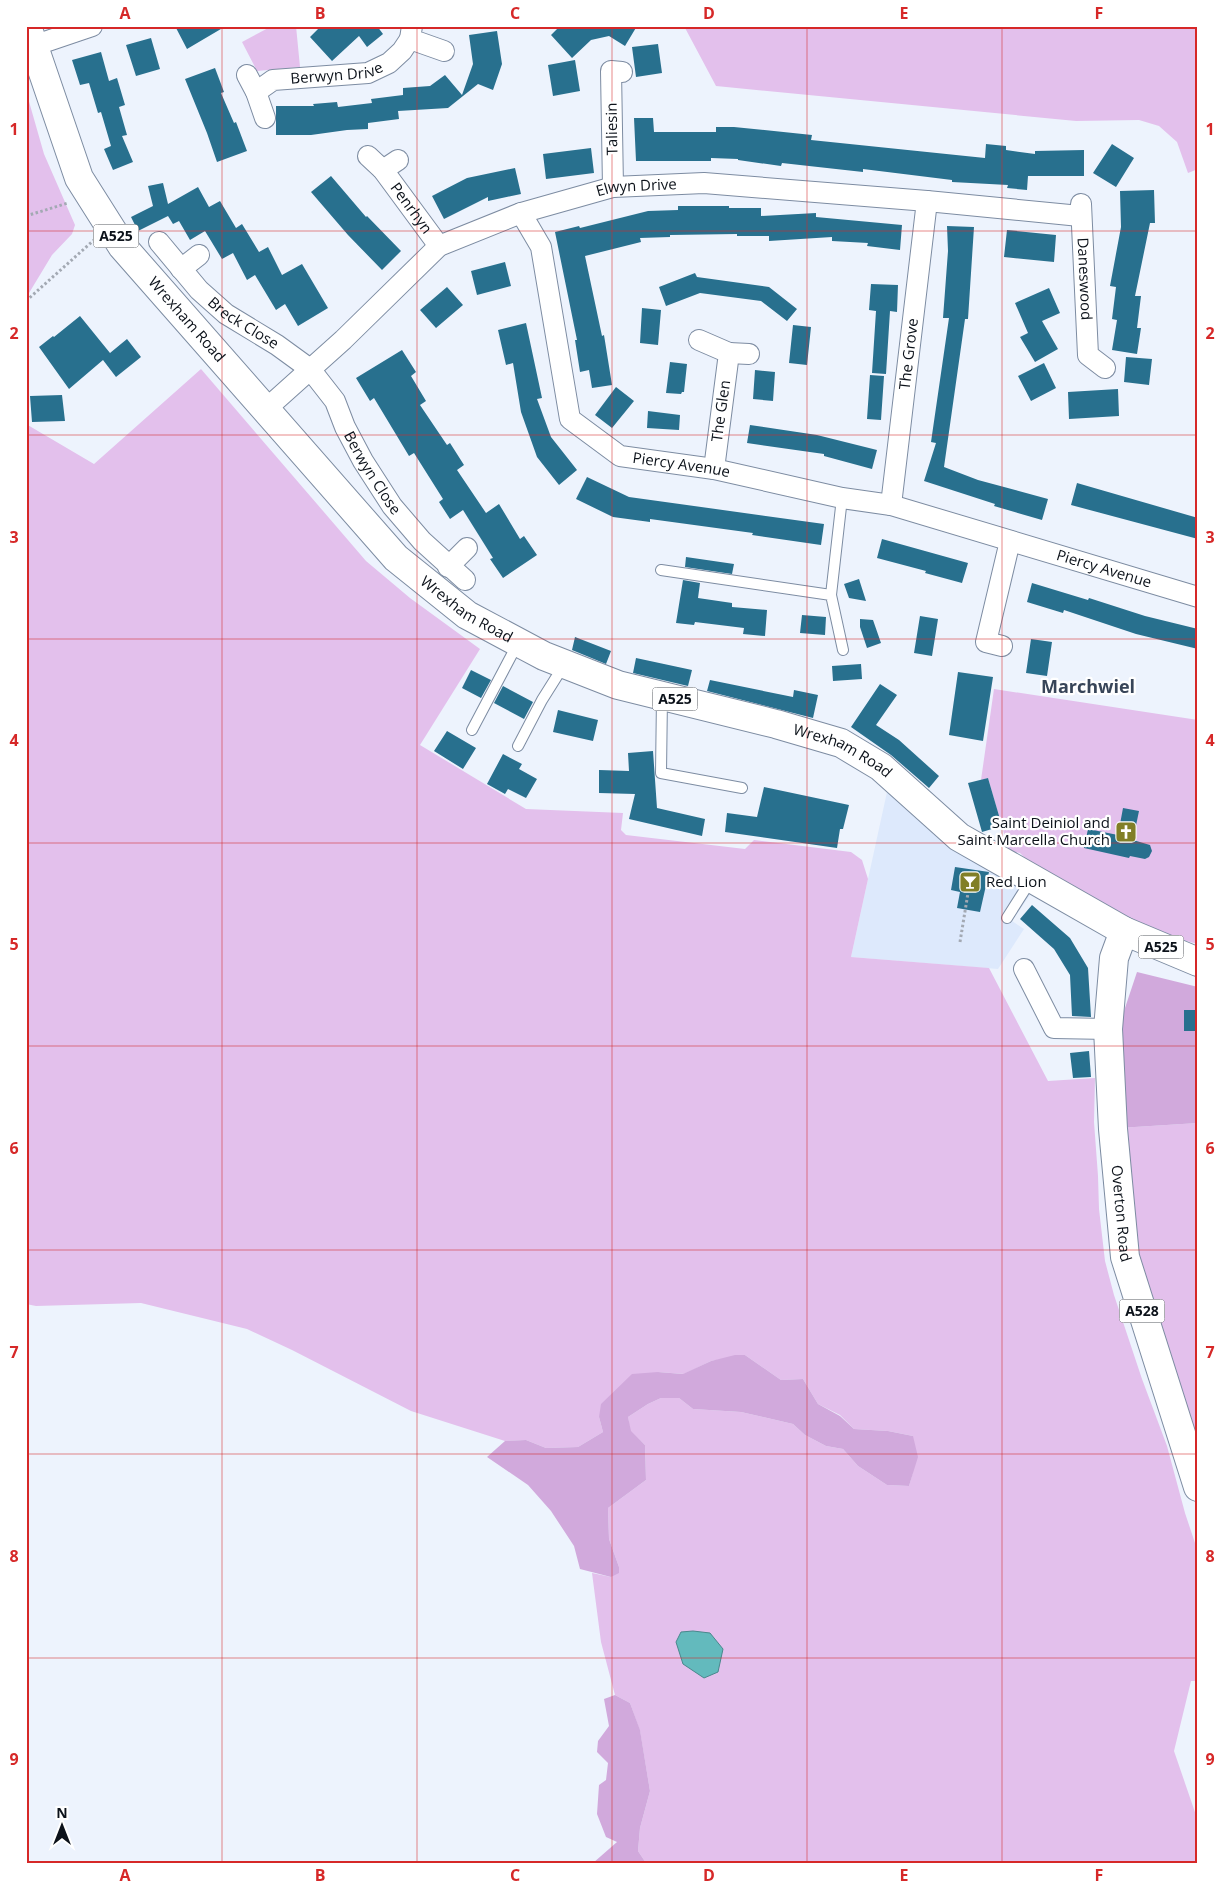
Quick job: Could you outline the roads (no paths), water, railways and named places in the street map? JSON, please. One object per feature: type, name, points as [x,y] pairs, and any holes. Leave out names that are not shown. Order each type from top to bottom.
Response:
[{"type":"main road","name":"Wrexham Road","points":[[30,36],[79,178],[122,246],[396,558],[467,615],[544,656],[618,685],[776,724],[841,743],[881,767],[958,837],[1124,931]]},
{"type":"main road","name":"A525","points":[[1124,931],[1198,962]]},
{"type":"main road","name":"Overton Road","points":[[1124,931],[1114,958],[1108,1028],[1113,1129],[1126,1257],[1198,1487]]},
{"type":"street","points":[[30,36],[92,26]]},
{"type":"street","name":"Berwyn Drive","points":[[264,118],[251,83],[368,72],[389,63],[402,51],[411,32],[444,52]]},
{"type":"street","name":"Taliesin","points":[[611,72],[613,187]]},
{"type":"street","name":"Penrhyn","points":[[368,156],[391,165],[439,246]]},
{"type":"street","name":"Elwyn Drive","points":[[266,409],[343,340],[439,246],[521,212],[613,187],[704,183],[927,201],[1080,209]]},
{"type":"street","name":"The Grove","points":[[891,505],[927,201]]},
{"type":"street","name":"Daneswood","points":[[1080,209],[1081,357],[1105,368]]},
{"type":"street","name":"Piercy Avenue","points":[[521,212],[541,247],[570,418],[620,456],[714,470],[842,498],[891,505],[1198,596]]},
{"type":"street","name":"Breck Close","points":[[159,242],[199,290],[226,314],[277,345],[310,369]]},
{"type":"street","points":[[181,269],[199,255]]},
{"type":"street","name":"The Glen","points":[[699,340],[739,354],[714,470]]},
{"type":"street","name":"Berwyn Close","points":[[310,369],[335,401],[345,427],[363,461],[392,506],[422,541],[448,567],[465,580]]},
{"type":"street","points":[[1002,646],[986,642],[1010,541]]},
{"type":"street","points":[[448,567],[467,548]]},
{"type":"street","points":[[1024,968],[1050,1032],[1108,1028]]},
{"type":"lane","points":[[842,498],[831,595],[843,650]]},
{"type":"lane","points":[[661,570],[831,595]]},
{"type":"lane","points":[[472,730],[519,642]]},
{"type":"lane","points":[[518,746],[542,700],[565,664]]},
{"type":"lane","points":[[662,696],[661,773],[742,788]]},
{"type":"lane","points":[[1007,918],[1031,879]]},
{"type":"water","points":[[681,1632],[710,1633],[723,1649],[718,1672],[704,1678],[683,1664],[676,1642]]},
{"type":"place","name":"Saint Deiniol and Saint Marcella Church","points":[[1126,832]]},
{"type":"place","name":"Red Lion","points":[[970,882]]},
{"type":"district","name":"Marchwiel","points":[[1088,687]]}]
